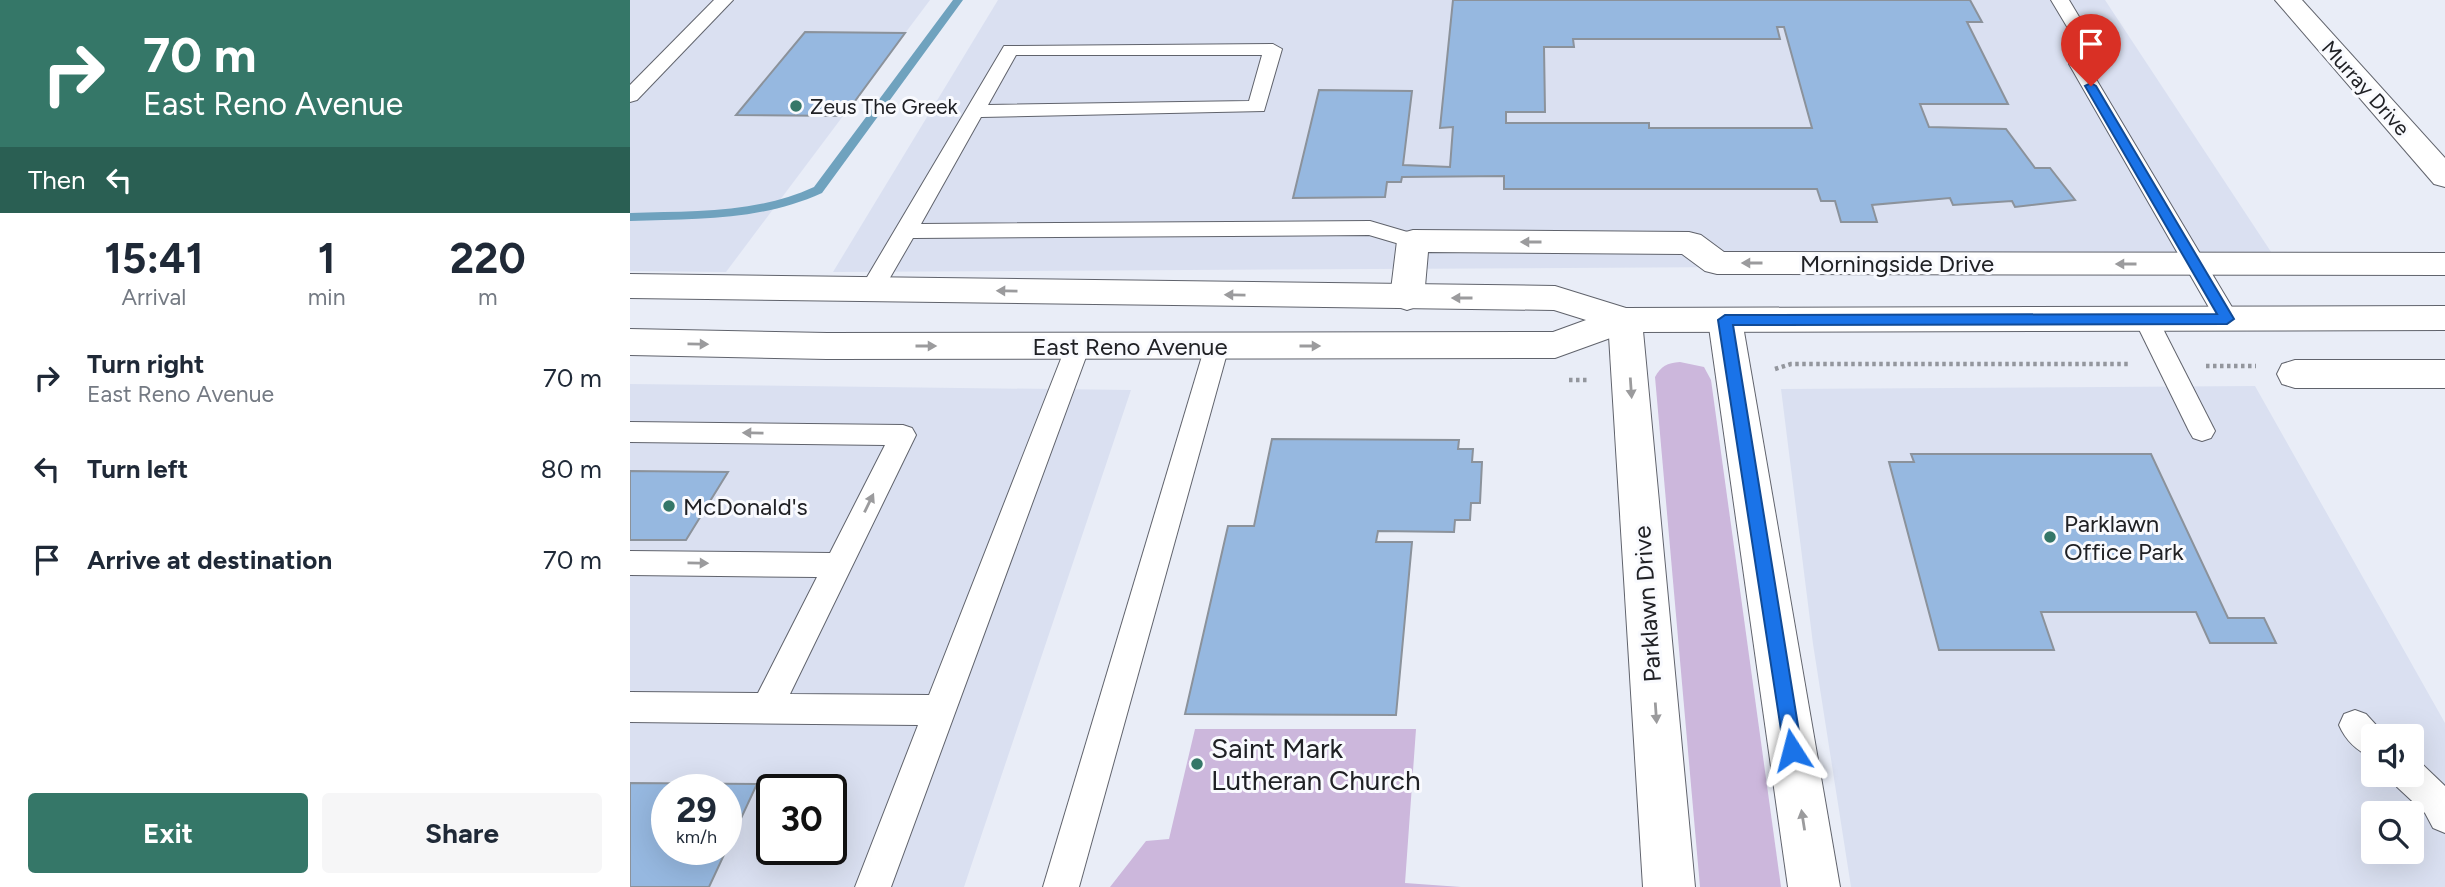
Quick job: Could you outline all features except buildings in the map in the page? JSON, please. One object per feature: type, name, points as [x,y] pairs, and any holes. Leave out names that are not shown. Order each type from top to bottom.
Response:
[{"type":"main road","name":"Murray Drive","points":[[2288,0],[2445,177]]},
{"type":"main road","name":"Morningside Drive","points":[[1413,241],[1689,243],[1717,263],[2445,264]]},
{"type":"main road","points":[[1407,298],[1413,241]]},
{"type":"main road","name":"East Reno Avenue","points":[[630,286],[1555,298],[1625,320],[2445,318]]},
{"type":"main road","name":"East Reno Avenue","points":[[630,342],[827,346],[1555,345],[1625,320]]},
{"type":"main road","name":"Parklawn Drive","points":[[1625,320],[1669,887]]},
{"type":"main road","points":[[1725,320],[1814,887]]},
{"type":"main road","points":[[2295,374],[2445,374]]},
{"type":"lane","points":[[630,96],[724,0]]},
{"type":"lane","points":[[2060,0],[2084,40],[2078,64],[2227,319]]},
{"type":"lane","points":[[872,289],[1010,50],[1273,49],[1257,107],[975,111]]},
{"type":"lane","points":[[905,231],[1370,228],[1413,241]]},
{"type":"lane","points":[[2146,319],[2203,431]]},
{"type":"lane","points":[[873,887],[1078,346]]},
{"type":"lane","points":[[1061,887],[1217,346]]},
{"type":"lane","points":[[630,432],[903,435],[767,708]]},
{"type":"lane","points":[[630,562],[839,565]]},
{"type":"lane","points":[[630,707],[939,710]]},
{"type":"lane","points":[[2422,787],[2437,801],[2445,816]]},
{"type":"path","points":[[1775,369],[1791,364],[2169,365],[2275,367],[2295,374]]},
{"type":"shaded area","points":[[630,0],[930,0],[726,272],[630,271]]},
{"type":"shaded area","points":[[998,0],[2105,0],[2279,264],[833,272]]},
{"type":"shaded area","points":[[1680,362],[1704,367],[1711,380],[1781,887],[1700,887],[1655,377],[1665,366]]},
{"type":"shaded area","points":[[630,384],[1131,390],[964,887],[630,887]]},
{"type":"shaded area","points":[[2255,386],[2445,723],[2445,887],[1851,887],[1813,644],[1781,389]]},
{"type":"shaded area","points":[[1195,729],[1416,729],[1405,883],[1461,887],[1110,887],[1146,841],[1169,839]]},
{"type":"waterway","points":[[630,217],[750,211],[774,207],[818,190],[958,0]]},
{"type":"place","name":"Zeus The Greek","points":[[796,106]]},
{"type":"place","name":"McDonald's","points":[[669,506]]},
{"type":"place","name":"Parklawn Office Park","points":[[2050,537]]},
{"type":"place","name":"Saint Mark Lutheran Church","points":[[1197,764]]},
{"type":"route","points":[[1792,750],[1725,320],[2227,319],[2091,86]]}]
